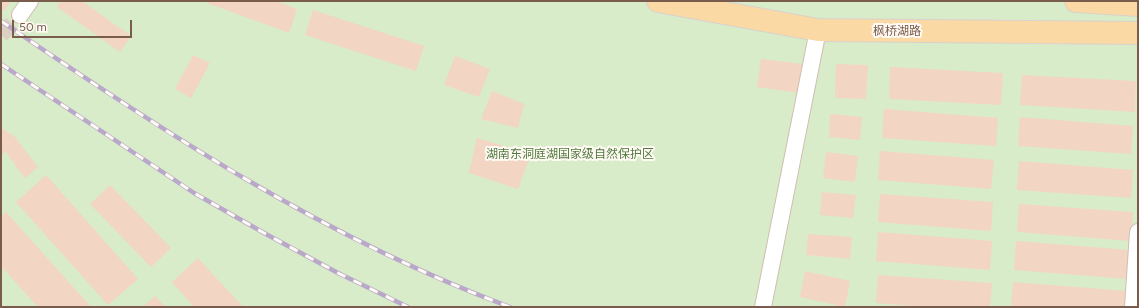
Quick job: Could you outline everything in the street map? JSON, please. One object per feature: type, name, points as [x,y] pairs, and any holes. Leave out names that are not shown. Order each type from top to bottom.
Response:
[{"type":"main road","name":"枫桥湖路","points":[[658,1],[818,30],[1138,33]]},
{"type":"main road","points":[[1076,1],[1138,5]]},
{"type":"street","points":[[20,15],[30,1]]},
{"type":"street","points":[[763,307],[818,30]]},
{"type":"street","points":[[1133,307],[1138,232]]},
{"type":"green space","name":"湖南东洞庭湖国家级自然保护区","points":[[1,1],[1138,1],[1138,307],[1,307]]},
{"type":"building","points":[[1,1],[11,1],[4,11],[1,9]]},
{"type":"building","points":[[61,1],[82,1],[131,36],[120,52],[57,7]]},
{"type":"building","points":[[208,1],[275,1],[297,9],[289,33],[207,3]]},
{"type":"building","points":[[313,10],[424,46],[416,71],[305,35]]},
{"type":"building","points":[[193,55],[210,63],[191,98],[175,89]]},
{"type":"building","points":[[455,56],[490,69],[479,97],[444,85]]},
{"type":"building","points":[[761,59],[811,65],[807,94],[757,87]]},
{"type":"building","points":[[836,64],[868,65],[866,99],[835,98]]},
{"type":"building","points":[[890,67],[1003,73],[1001,105],[889,99]]},
{"type":"building","points":[[1022,75],[1136,81],[1135,112],[1020,105]]},
{"type":"building","points":[[492,91],[524,104],[518,128],[481,119]]},
{"type":"building","points":[[884,109],[998,118],[996,146],[882,138]]},
{"type":"building","points":[[830,114],[862,117],[860,140],[829,137]]},
{"type":"building","points":[[1020,117],[1133,126],[1131,154],[1018,146]]},
{"type":"building","points":[[1,128],[14,136],[38,167],[25,178],[5,151],[1,156]]},
{"type":"building","points":[[477,138],[531,154],[518,189],[469,173]]},
{"type":"building","points":[[880,151],[994,160],[991,189],[878,180]]},
{"type":"building","points":[[826,152],[858,156],[855,182],[823,178]]},
{"type":"building","points":[[1019,161],[1133,170],[1131,198],[1017,190]]},
{"type":"building","points":[[46,175],[138,279],[108,305],[16,202]]},
{"type":"building","points":[[110,185],[171,248],[151,267],[90,204]]},
{"type":"building","points":[[822,192],[856,195],[853,218],[820,215]]},
{"type":"building","points":[[880,194],[993,202],[991,231],[878,222]]},
{"type":"building","points":[[1019,204],[1133,212],[1131,241],[1017,232]]},
{"type":"building","points":[[6,212],[91,307],[38,307],[1,266],[1,217]]},
{"type":"building","points":[[878,232],[992,241],[990,270],[876,261]]},
{"type":"building","points":[[808,234],[852,237],[850,259],[806,255]]},
{"type":"building","points":[[1016,241],[1130,250],[1128,279],[1014,270]]},
{"type":"building","points":[[198,258],[243,307],[194,307],[172,282]]},
{"type":"building","points":[[805,271],[850,281],[845,307],[800,297]]},
{"type":"building","points":[[878,275],[992,283],[990,307],[923,307],[876,303]]},
{"type":"building","points":[[1013,282],[1127,291],[1126,307],[1011,307]]},
{"type":"building","points":[[155,296],[165,307],[143,307]]},
{"type":"tunnel","points":[[1,35],[20,15]]},
{"type":"railway","points":[[1,21],[184,142],[311,216],[375,249],[442,280],[510,307]]},
{"type":"railway","points":[[1,64],[194,193],[338,273],[408,307]]}]
